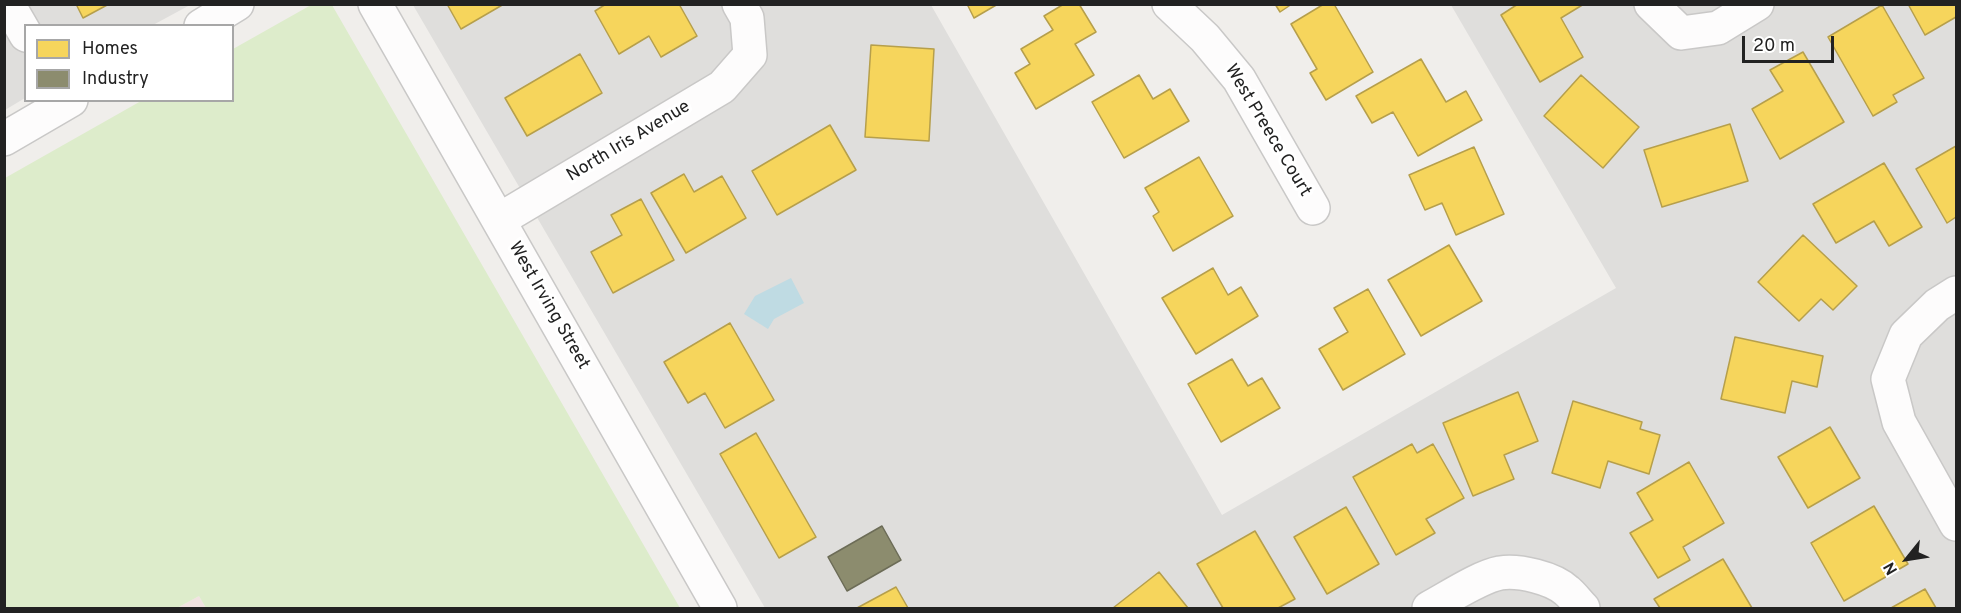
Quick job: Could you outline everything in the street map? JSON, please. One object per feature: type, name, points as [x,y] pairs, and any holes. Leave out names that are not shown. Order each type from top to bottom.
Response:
[{"type":"street","points":[[8,4],[24,32]]},
{"type":"street","points":[[204,24],[237,4]]},
{"type":"street","name":"West Irving Street","points":[[375,4],[720,609]]},
{"type":"street","name":"North Iris Avenue","points":[[499,220],[722,87],[750,55],[747,18],[739,4]]},
{"type":"street","name":"West Preece Court","points":[[1168,4],[1205,38],[1239,79],[1313,208]]},
{"type":"street","points":[[1651,4],[1681,33],[1718,28],[1757,4]]},
{"type":"street","points":[[4,139],[67,102]]},
{"type":"street","points":[[1956,293],[1937,305],[1906,335],[1888,379],[1899,423],[1956,524]]},
{"type":"street","points":[[1429,609],[1466,587],[1500,573],[1532,575],[1550,581],[1566,590],[1583,609]]},
{"type":"shaded area","points":[[5,5],[190,5],[155,24],[24,24],[24,99],[5,110]]},
{"type":"shaded area","points":[[413,5],[931,5],[1222,515],[1616,288],[1451,5],[1956,5],[1956,608],[765,608]]},
{"type":"shaded area","points":[[199,596],[206,608],[177,608]]},
{"type":"green space","points":[[311,5],[332,5],[680,608],[206,608],[199,596],[177,608],[5,608],[5,178],[139,102],[234,102],[234,48]]},
{"type":"water","points":[[791,278],[804,303],[774,319],[768,329],[744,314],[755,296]]},
{"type":"building: Homes","points":[[76,4],[109,4],[83,18]]},
{"type":"building: Homes","points":[[447,4],[504,4],[461,29]]},
{"type":"building: Homes","points":[[606,4],[679,4],[697,36],[661,57],[649,36],[619,54],[595,11]]},
{"type":"building: Homes","points":[[967,4],[998,4],[974,18]]},
{"type":"building: Homes","points":[[1064,4],[1079,4],[1096,32],[1075,44],[1094,75],[1036,109],[1015,73],[1030,64],[1021,49],[1053,30],[1044,16]]},
{"type":"building: Homes","points":[[1275,4],[1292,4],[1280,12]]},
{"type":"building: Homes","points":[[1324,4],[1334,4],[1373,72],[1326,100],[1310,73],[1317,69],[1291,24]]},
{"type":"building: Homes","points":[[1518,4],[1584,4],[1561,18],[1583,57],[1540,82],[1501,15]]},
{"type":"building: Homes","points":[[1908,4],[1956,4],[1956,17],[1925,35]]},
{"type":"building: Homes","points":[[1882,5],[1924,78],[1893,95],[1897,102],[1873,116],[1828,37]]},
{"type":"building: Homes","points":[[871,45],[934,49],[929,141],[865,137]]},
{"type":"building: Homes","points":[[1803,52],[1844,122],[1780,159],[1752,109],[1783,91],[1770,70]]},
{"type":"building: Homes","points":[[580,54],[602,93],[527,136],[505,98]]},
{"type":"building: Homes","points":[[1421,59],[1446,102],[1466,91],[1482,120],[1418,156],[1393,112],[1372,123],[1356,96]]},
{"type":"building: Homes","points":[[1139,75],[1153,99],[1170,89],[1189,121],[1124,158],[1092,102]]},
{"type":"building: Homes","points":[[1581,75],[1639,127],[1603,168],[1544,116]]},
{"type":"building: Homes","points":[[1730,124],[1748,181],[1662,207],[1644,150]]},
{"type":"building: Homes","points":[[830,125],[856,170],[777,215],[752,171]]},
{"type":"building: Homes","points":[[1956,146],[1956,217],[1947,223],[1916,169]]},
{"type":"building: Homes","points":[[1474,147],[1504,214],[1456,235],[1442,203],[1425,210],[1409,175]]},
{"type":"building: Homes","points":[[1199,157],[1233,216],[1173,251],[1153,216],[1159,212],[1145,188]]},
{"type":"building: Homes","points":[[1884,163],[1922,227],[1889,246],[1874,221],[1836,243],[1813,204]]},
{"type":"building: Homes","points":[[684,174],[694,192],[722,176],[746,218],[686,253],[651,193]]},
{"type":"building: Homes","points":[[641,199],[674,260],[613,293],[591,252],[622,235],[611,215]]},
{"type":"building: Homes","points":[[1803,235],[1857,286],[1833,310],[1821,299],[1799,321],[1758,282]]},
{"type":"building: Homes","points":[[1449,245],[1482,301],[1421,336],[1388,280]]},
{"type":"building: Homes","points":[[1213,268],[1228,295],[1241,287],[1258,316],[1196,354],[1162,298]]},
{"type":"building: Homes","points":[[1368,289],[1405,354],[1343,390],[1319,349],[1348,332],[1334,308]]},
{"type":"building: Homes","points":[[730,323],[774,400],[725,428],[705,393],[688,403],[664,362]]},
{"type":"building: Homes","points":[[1735,337],[1823,356],[1817,387],[1792,381],[1785,413],[1721,399]]},
{"type":"building: Homes","points":[[1232,359],[1248,386],[1262,378],[1280,408],[1221,442],[1188,384]]},
{"type":"building: Homes","points":[[1518,392],[1538,441],[1504,455],[1514,479],[1473,496],[1443,423]]},
{"type":"building: Homes","points":[[1573,401],[1642,422],[1640,429],[1660,435],[1649,474],[1608,461],[1600,488],[1552,473]]},
{"type":"building: Homes","points":[[1830,427],[1860,478],[1808,508],[1778,457]]},
{"type":"building: Homes","points":[[756,433],[816,537],[779,558],[720,454]]},
{"type":"building: Homes","points":[[1412,444],[1417,453],[1433,444],[1464,498],[1426,519],[1435,533],[1396,555],[1353,477]]},
{"type":"building: Homes","points":[[1689,462],[1724,523],[1683,547],[1690,560],[1658,578],[1630,533],[1653,520],[1637,493]]},
{"type":"building: Homes","points":[[1874,506],[1908,564],[1844,601],[1811,543]]},
{"type":"building: Homes","points":[[1346,507],[1379,564],[1327,594],[1294,537]]},
{"type":"building: Homes","points":[[1255,531],[1295,599],[1278,608],[1223,608],[1197,564]]},
{"type":"building: Homes","points":[[1723,559],[1752,608],[1660,608],[1654,599]]},
{"type":"building: Homes","points":[[1159,572],[1188,608],[1113,608]]},
{"type":"building: Homes","points":[[896,587],[908,608],[857,608]]},
{"type":"building: Homes","points":[[1925,589],[1936,608],[1891,608]]},
{"type":"building: Industry","points":[[882,526],[901,560],[847,591],[828,557]]}]
